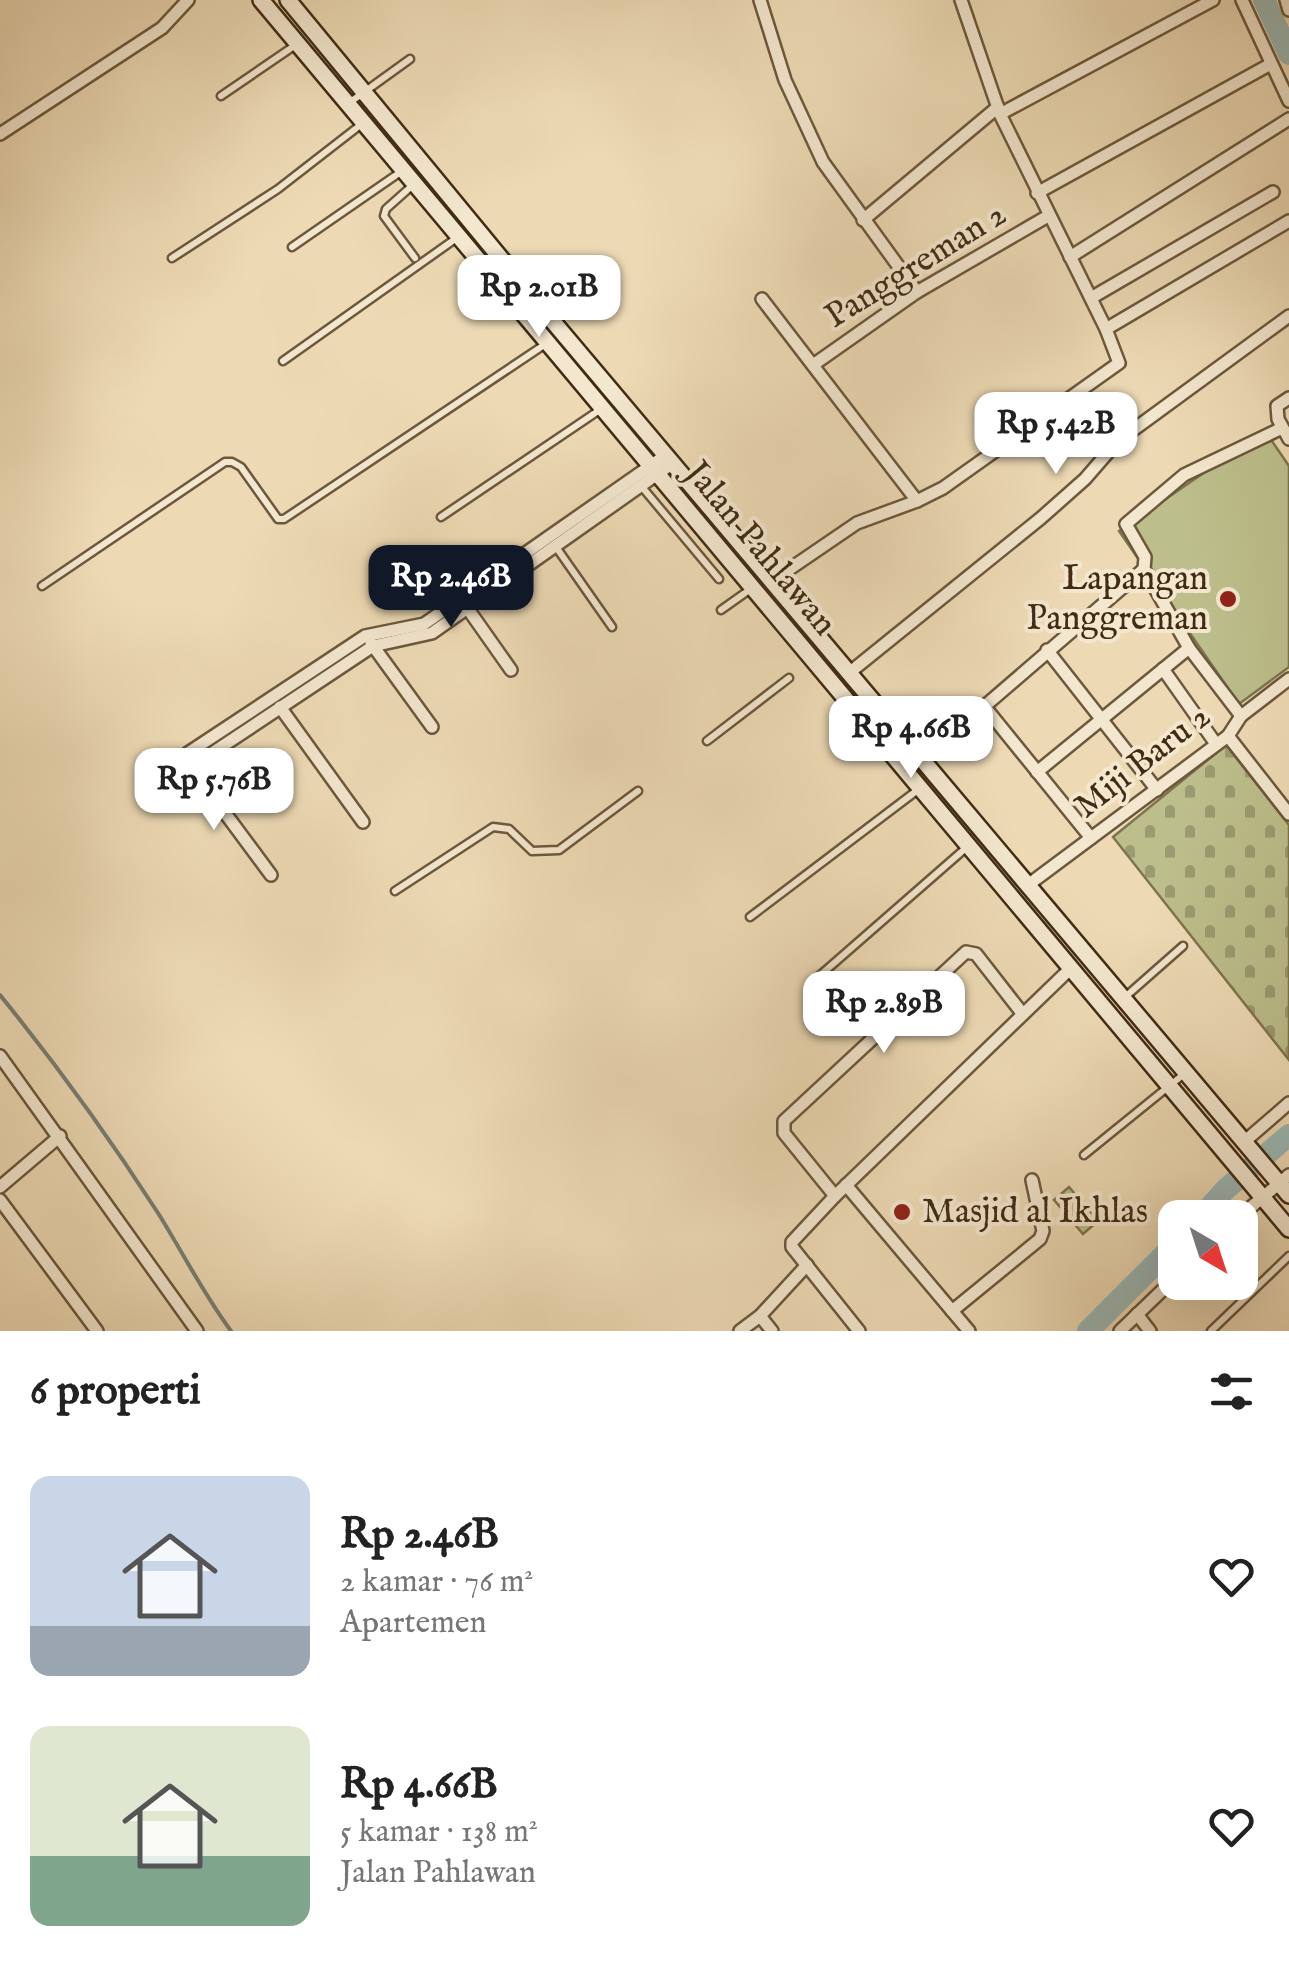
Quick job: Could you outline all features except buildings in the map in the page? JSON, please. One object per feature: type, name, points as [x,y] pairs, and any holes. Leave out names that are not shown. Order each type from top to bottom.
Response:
[{"type":"main road","name":"Jalan Pahlawan","points":[[262,0],[753,588],[808,664],[920,788],[1289,1229]]},
{"type":"main road","name":"Jalan Pahlawan","points":[[288,0],[550,318],[1282,1183]]},
{"type":"main road","points":[[536,328],[550,318]]},
{"type":"main road","points":[[808,664],[828,648]]},
{"type":"street","points":[[0,134],[162,28],[188,0]]},
{"type":"street","points":[[760,0],[786,80],[823,162],[916,292]]},
{"type":"street","points":[[772,581],[858,523],[918,502],[943,488],[1116,368],[1119,360],[999,111],[961,0]]},
{"type":"street","points":[[864,220],[999,111],[1214,0]]},
{"type":"street","points":[[1242,0],[1289,101]]},
{"type":"street","points":[[1286,0],[1289,10]]},
{"type":"street","points":[[1037,193],[1270,65]]},
{"type":"street","points":[[1070,257],[1289,118]]},
{"type":"street","points":[[1090,298],[1273,192]]},
{"type":"street","name":"Panggreman 2","points":[[814,365],[916,292],[1048,216]]},
{"type":"street","points":[[1106,329],[1289,222]]},
{"type":"street","points":[[762,299],[918,502]]},
{"type":"street","points":[[849,673],[1041,518],[1118,441],[1289,316]]},
{"type":"street","points":[[1242,716],[1189,648],[1144,569],[1145,556],[1127,530],[1128,521],[1184,475],[1287,435],[1277,406],[1289,398]]},
{"type":"street","points":[[270,874],[190,767],[185,757],[188,753],[369,641],[424,624],[669,459]]},
{"type":"street","points":[[190,767],[369,641],[424,637],[468,609],[642,486],[655,470]]},
{"type":"street","points":[[922,760],[1144,569]]},
{"type":"street","points":[[468,609],[511,670]]},
{"type":"street","points":[[369,641],[432,727]]},
{"type":"street","points":[[1037,772],[1189,648]]},
{"type":"street","points":[[1047,650],[1157,790]]},
{"type":"street","points":[[1163,669],[1216,744]]},
{"type":"street","name":"Miji Baru 2","points":[[1028,885],[1228,736],[1242,716],[1289,679]]},
{"type":"street","points":[[984,706],[1092,838]]},
{"type":"street","points":[[280,707],[363,822]]},
{"type":"street","points":[[1228,736],[1289,814]]},
{"type":"street","points":[[835,1196],[784,1133],[784,1121],[966,952],[976,954],[1022,1014]]},
{"type":"street","points":[[859,1331],[792,1247],[792,1242],[1069,970]]},
{"type":"street","points":[[0,1056],[197,1331]]},
{"type":"street","points":[[1248,1146],[1289,1102]]},
{"type":"street","points":[[0,1186],[60,1136]]},
{"type":"street","points":[[952,1311],[1040,1239],[1043,1231],[1032,1180]]},
{"type":"street","points":[[1253,1200],[1259,1193],[1282,1183]]},
{"type":"street","points":[[846,1185],[969,1331]]},
{"type":"street","points":[[0,1200],[96,1331]]},
{"type":"street","points":[[740,1331],[760,1316],[806,1265]]},
{"type":"street","points":[[1120,1331],[1158,1294]]},
{"type":"street","points":[[1137,1314],[1150,1331]]},
{"type":"street","points":[[760,1316],[772,1331]]},
{"type":"lane","points":[[221,96],[298,43]]},
{"type":"lane","points":[[348,104],[410,59]]},
{"type":"lane","points":[[172,258],[278,189],[364,123]]},
{"type":"lane","points":[[292,247],[404,170]]},
{"type":"lane","points":[[415,184],[386,209],[384,216],[415,258]]},
{"type":"lane","points":[[283,362],[459,236]]},
{"type":"lane","points":[[42,586],[224,462],[241,467],[270,510],[278,519],[284,519],[548,342]]},
{"type":"lane","points":[[441,517],[602,408]]},
{"type":"lane","points":[[642,486],[718,579]]},
{"type":"lane","points":[[556,547],[612,627]]},
{"type":"lane","points":[[721,610],[753,588]]},
{"type":"lane","points":[[707,741],[789,678]]},
{"type":"lane","points":[[750,918],[920,788]]},
{"type":"lane","points":[[395,892],[493,827],[509,829],[532,851],[559,850],[638,791]]},
{"type":"lane","points":[[818,978],[969,846]]},
{"type":"lane","points":[[1123,998],[1183,946]]},
{"type":"lane","points":[[1084,1154],[1186,1072]]},
{"type":"lane","points":[[1211,1331],[1289,1256]]},
{"type":"green space","name":"Lapangan Panggreman","points":[[1265,431],[1289,466],[1289,667],[1239,704],[1119,531]]},
{"type":"green space","points":[[1226,745],[1289,825],[1289,1060],[1113,837]]},
{"type":"green space","points":[[1069,1187],[1098,1221],[1083,1234],[1054,1200]]},
{"type":"waterway","points":[[1264,0],[1289,54]]},
{"type":"waterway","points":[[0,995],[121,1157],[231,1331]]},
{"type":"waterway","points":[[1216,1200],[1289,1135]]},
{"type":"waterway","points":[[1088,1331],[1158,1261]]},
{"type":"place","name":"Lapangan Panggreman","points":[[1228,599]]},
{"type":"place","name":"Masjid al Ikhlas","points":[[902,1212]]}]
